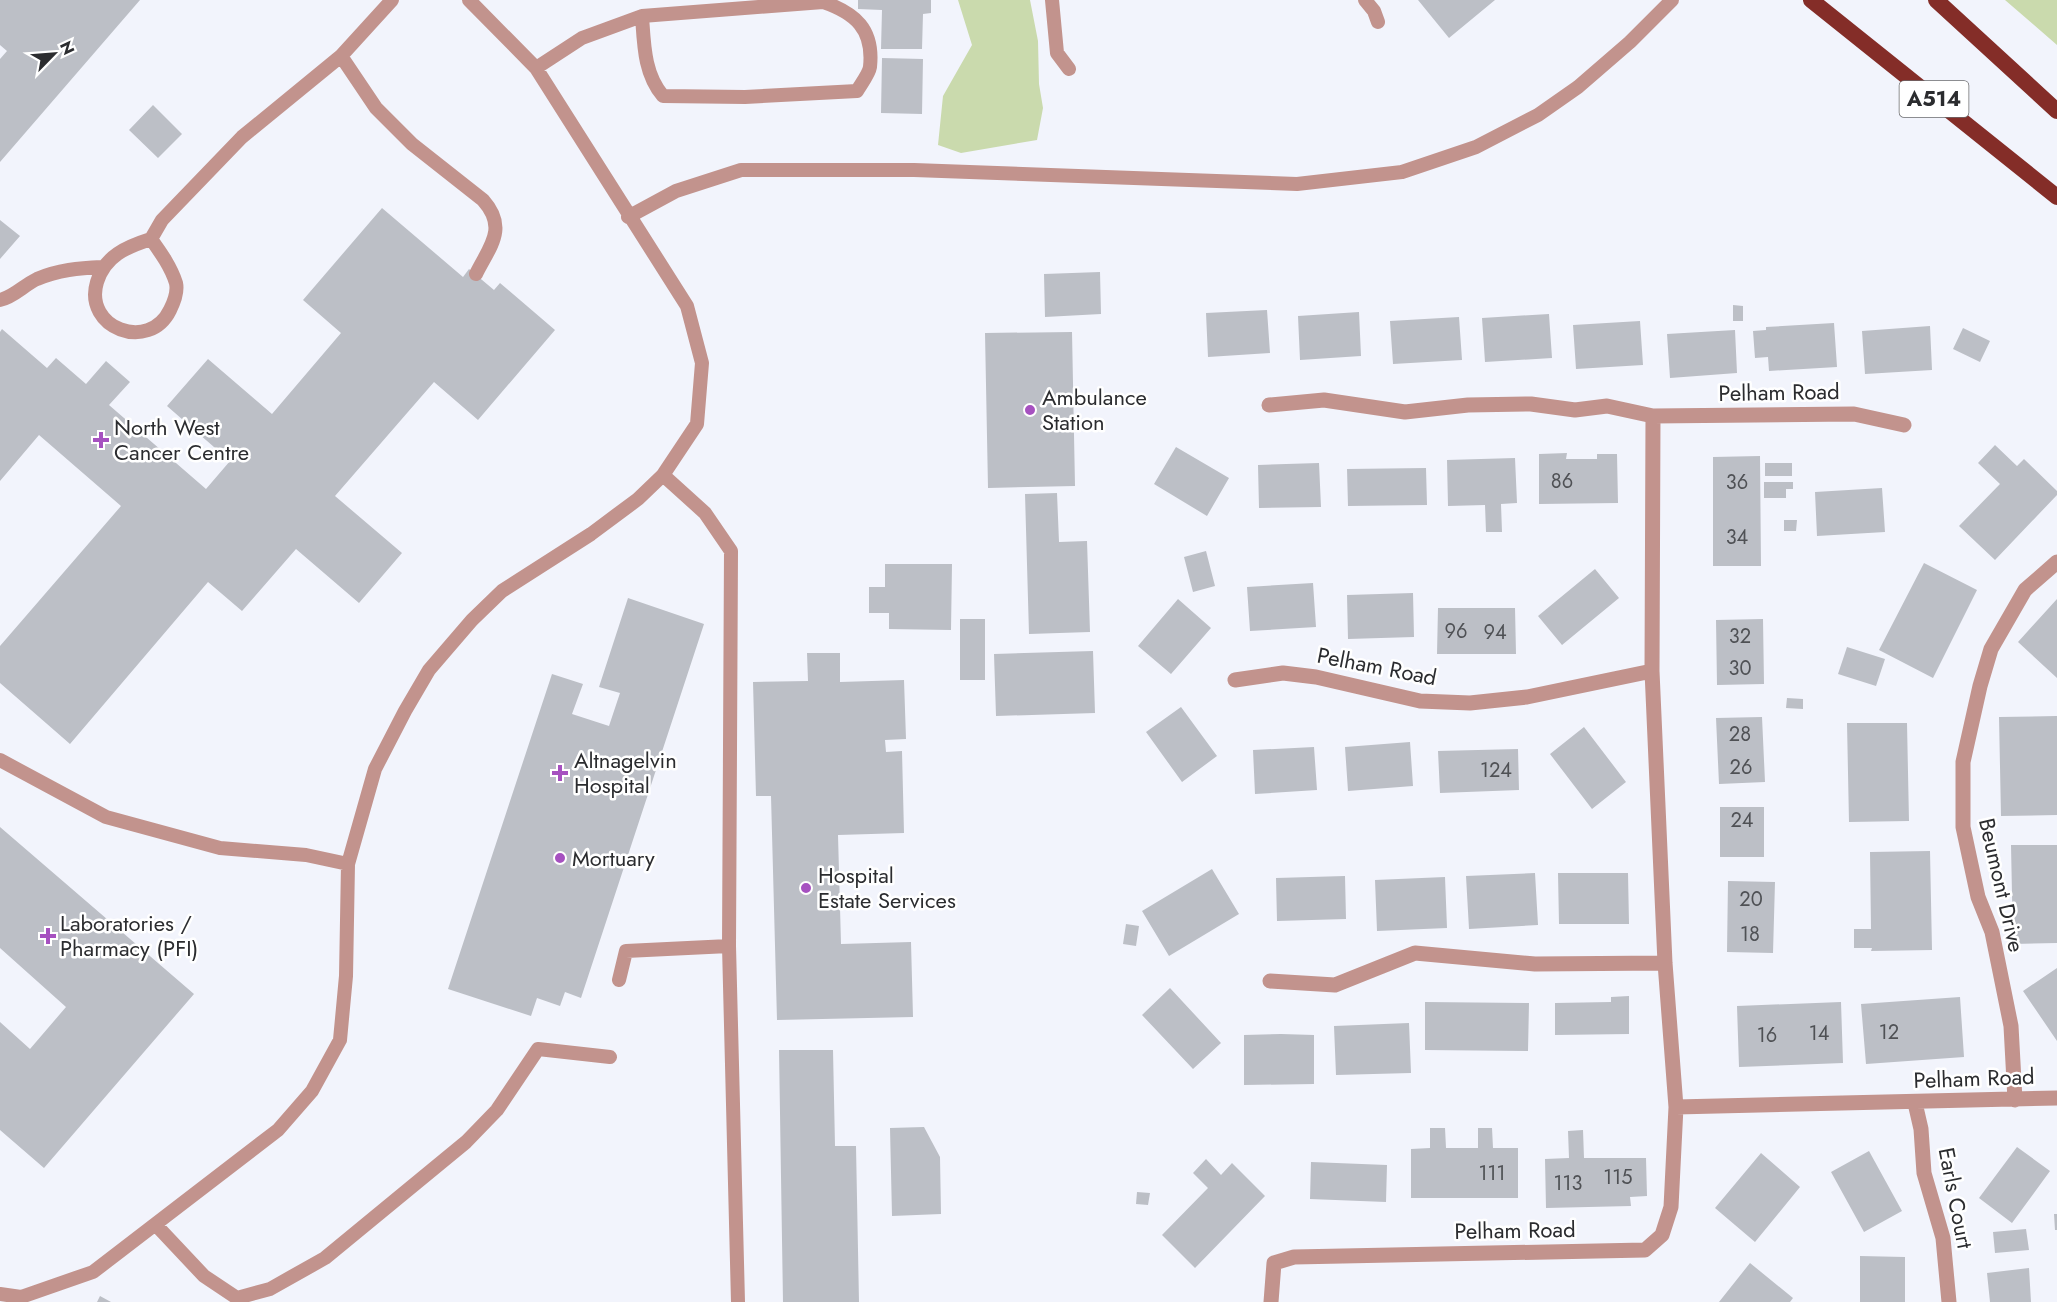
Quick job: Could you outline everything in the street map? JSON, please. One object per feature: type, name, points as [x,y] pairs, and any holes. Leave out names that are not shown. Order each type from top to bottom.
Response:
[{"type":"highway","name":"A514","points":[[1811,0],[2057,197]]},
{"type":"highway","points":[[1936,0],[2057,111]]},
{"type":"street","name":"Pelham Road","points":[[1269,405],[1324,400],[1406,412],[1468,405],[1531,404],[1575,410],[1607,406],[1653,416],[1854,414],[1904,425]]},
{"type":"street","name":"Pelham Road","points":[[1271,1302],[1275,1263],[1294,1257],[1645,1250],[1662,1235],[1671,1207],[1676,1107],[1665,963],[1652,671],[1653,416]]},
{"type":"street","name":"Beumont Drive","points":[[2015,1100],[2011,1026],[1992,932],[1978,897],[1963,827],[1963,762],[1991,649],[2025,591],[2057,562]]},
{"type":"street","name":"Pelham Road","points":[[1234,680],[1283,673],[1316,677],[1420,701],[1470,703],[1527,697],[1652,671]]},
{"type":"street","points":[[1270,981],[1335,985],[1415,953],[1535,964],[1665,963]]},
{"type":"street","name":"Pelham Road","points":[[1676,1107],[2057,1098]]},
{"type":"street","name":"Earls Court","points":[[1915,1102],[1921,1129],[1924,1173],[1943,1238],[1949,1302]]},
{"type":"lane","points":[[151,239],[166,262],[177,286],[175,301],[165,320],[143,333],[118,330],[98,311],[95,289],[102,267],[124,247],[151,239],[162,220],[242,137],[341,56],[392,0]]},
{"type":"lane","points":[[0,1294],[21,1297],[93,1272],[278,1130],[312,1091],[340,1040],[346,976],[348,864],[375,769],[429,670],[472,620],[502,591],[591,534],[638,499],[663,475],[697,424],[702,363],[687,306],[628,217],[536,68],[469,0]]},
{"type":"lane","points":[[1052,0],[1057,53],[1069,69]]},
{"type":"lane","points":[[1365,0],[1374,11],[1378,22]]},
{"type":"lane","points":[[628,217],[676,191],[741,170],[914,170],[1297,184],[1402,172],[1476,147],[1538,116],[1578,87],[1630,42],[1672,0]]},
{"type":"lane","points":[[536,68],[582,38],[642,16],[823,2],[848,11],[867,34],[870,68],[857,91],[745,97],[663,96],[652,83],[645,54],[642,16]]},
{"type":"lane","points":[[341,56],[376,108],[412,144],[483,200],[493,211],[498,227],[476,274]]},
{"type":"lane","points":[[0,300],[7,299],[36,280],[67,268],[102,267]]},
{"type":"lane","points":[[663,475],[705,513],[731,551],[729,946],[738,1302]]},
{"type":"lane","points":[[0,760],[106,817],[220,848],[306,855],[348,864]]},
{"type":"lane","points":[[619,980],[626,951],[729,946]]},
{"type":"lane","points":[[156,1225],[204,1276],[237,1298],[270,1289],[325,1258],[466,1142],[497,1110],[538,1049],[610,1057]]},
{"type":"green space","points":[[958,0],[1030,0],[1038,41],[1039,84],[1043,108],[1037,140],[961,153],[938,145],[943,96],[972,45]]},
{"type":"green space","points":[[2005,0],[2057,0],[2057,45]]},
{"type":"building","points":[[0,0],[140,0],[0,162],[0,59],[7,51],[0,45]]},
{"type":"building","points":[[858,0],[931,0],[931,13],[923,14],[922,49],[881,49],[882,10],[858,9]]},
{"type":"building","points":[[1418,0],[1495,0],[1449,38]]},
{"type":"building","points":[[882,58],[923,59],[922,114],[881,113]]},
{"type":"building","points":[[153,105],[182,134],[158,158],[129,130]]},
{"type":"building","points":[[382,208],[463,277],[469,269],[494,290],[500,283],[555,330],[478,420],[434,382],[335,496],[402,553],[359,603],[296,549],[242,611],[208,582],[70,744],[0,683],[0,646],[121,506],[39,435],[0,481],[0,332],[2,329],[47,368],[56,358],[86,384],[106,361],[130,382],[109,405],[206,489],[230,461],[167,406],[208,359],[272,414],[341,333],[303,300]]},
{"type":"building","points":[[0,220],[20,236],[0,259]]},
{"type":"building","points":[[1100,272],[1101,314],[1045,317],[1044,274]]},
{"type":"building","points":[[1733,305],[1743,306],[1743,321],[1733,321]]},
{"type":"building","points":[[1267,310],[1270,353],[1208,357],[1206,313]]},
{"type":"building","points":[[1359,312],[1361,356],[1300,360],[1298,316]]},
{"type":"building","points":[[1549,314],[1552,358],[1485,362],[1482,318]]},
{"type":"building","points":[[1459,317],[1462,360],[1393,364],[1390,321]]},
{"type":"building","points":[[1640,321],[1643,365],[1576,369],[1573,325]]},
{"type":"building","points":[[1834,323],[1837,367],[1769,371],[1768,357],[1755,358],[1753,331],[1766,330],[1766,327]]},
{"type":"building","points":[[1930,326],[1932,370],[1865,374],[1862,331]]},
{"type":"building","points":[[1963,328],[1990,341],[1980,362],[1953,349]]},
{"type":"building","points":[[1735,330],[1737,373],[1670,378],[1667,334]]},
{"type":"building","name":"Ambulance Station","points":[[1072,332],[1075,486],[988,488],[985,333]]},
{"type":"building","points":[[1995,445],[2017,466],[2024,459],[2057,491],[2057,495],[1995,560],[1959,526],[2000,484],[1978,463]]},
{"type":"building","points":[[1176,447],[1229,478],[1207,516],[1154,484]]},
{"type":"building","points":[[1567,453],[1566,459],[1597,459],[1597,454],[1617,454],[1618,503],[1539,504],[1539,454]]},
{"type":"building","points":[[1760,456],[1761,566],[1713,566],[1713,457]]},
{"type":"building","points":[[1515,458],[1517,503],[1501,504],[1502,532],[1486,532],[1485,505],[1448,506],[1447,460]]},
{"type":"building","points":[[1319,463],[1321,507],[1259,508],[1258,465]]},
{"type":"building","points":[[1765,463],[1792,463],[1792,476],[1765,476]]},
{"type":"building","points":[[1426,468],[1427,505],[1348,506],[1347,469]]},
{"type":"building","points":[[1764,482],[1793,482],[1793,489],[1786,489],[1786,498],[1764,498]]},
{"type":"building","points":[[1882,488],[1885,532],[1817,536],[1815,492]]},
{"type":"building","points":[[1057,493],[1059,542],[1087,541],[1090,632],[1029,634],[1025,494]]},
{"type":"building","points":[[1784,520],[1797,520],[1796,531],[1784,531]]},
{"type":"building","points":[[1206,551],[1215,586],[1193,592],[1184,557]]},
{"type":"building","points":[[1924,563],[1977,590],[1933,678],[1879,650]]},
{"type":"building","points":[[885,564],[952,564],[951,630],[889,629],[889,613],[869,613],[869,587],[885,587]]},
{"type":"building","points":[[1595,569],[1619,598],[1562,645],[1538,616]]},
{"type":"building","points":[[1313,583],[1316,627],[1250,631],[1247,587]]},
{"type":"building","points":[[1413,593],[1414,637],[1348,639],[1347,595]]},
{"type":"building","name":"Mortuary","points":[[628,598],[704,624],[581,998],[565,992],[560,1006],[537,998],[531,1016],[448,989],[552,674],[583,684],[572,714],[609,726],[620,693],[599,687]]},
{"type":"building","points":[[1178,599],[1211,628],[1171,674],[1138,646]]},
{"type":"building","points":[[2057,599],[2057,678],[2018,642]]},
{"type":"building","points":[[1438,608],[1515,608],[1516,654],[1437,654]]},
{"type":"building","points":[[960,619],[985,619],[985,680],[960,680]]},
{"type":"building","points":[[1763,619],[1764,684],[1717,685],[1716,620]]},
{"type":"building","points":[[1847,647],[1885,659],[1876,686],[1838,674]]},
{"type":"building","points":[[1093,651],[1095,713],[996,716],[994,654]]},
{"type":"building","name":"Hospital Estate Services","points":[[807,653],[840,653],[840,682],[904,680],[906,739],[885,740],[886,752],[902,751],[904,833],[838,835],[841,944],[911,942],[913,1017],[777,1020],[771,796],[756,796],[753,682],[808,681]]},
{"type":"building","points":[[1787,698],[1803,699],[1803,709],[1786,708]]},
{"type":"building","points":[[1181,707],[1217,756],[1182,782],[1146,732]]},
{"type":"building","points":[[2057,716],[2057,815],[2001,816],[1999,717]]},
{"type":"building","points":[[1762,717],[1765,782],[1719,784],[1716,718]]},
{"type":"building","points":[[1847,723],[1907,723],[1909,821],[1849,822]]},
{"type":"building","points":[[1584,727],[1626,782],[1592,809],[1550,754]]},
{"type":"building","points":[[1410,742],[1413,786],[1348,791],[1345,747]]},
{"type":"building","points":[[1314,747],[1317,790],[1255,794],[1253,750]]},
{"type":"building","points":[[1518,749],[1519,790],[1440,793],[1438,751]]},
{"type":"building","points":[[1720,807],[1764,807],[1764,857],[1720,857]]},
{"type":"building","points":[[0,827],[194,994],[44,1168],[0,1130],[0,1022],[30,1049],[66,1007],[0,948]]},
{"type":"building","points":[[2011,845],[2057,845],[2057,943],[2013,944]]},
{"type":"building","points":[[1930,851],[1932,950],[1871,951],[1872,948],[1854,948],[1854,929],[1871,929],[1870,852]]},
{"type":"building","points":[[1212,869],[1239,914],[1169,956],[1142,911]]},
{"type":"building","points":[[1535,873],[1538,925],[1469,929],[1466,876]]},
{"type":"building","points":[[1558,873],[1628,873],[1629,924],[1559,924]]},
{"type":"building","points":[[1345,876],[1346,919],[1277,921],[1276,878]]},
{"type":"building","points":[[1445,877],[1447,928],[1377,931],[1375,880]]},
{"type":"building","points":[[1728,881],[1775,882],[1773,953],[1727,952]]},
{"type":"building","points":[[1126,924],[1139,926],[1136,946],[1123,944]]},
{"type":"building","points":[[2057,968],[2057,1041],[2023,991]]},
{"type":"building","points":[[1170,988],[1221,1043],[1193,1069],[1142,1015]]},
{"type":"building","points":[[1629,996],[1629,1034],[1555,1035],[1555,1003],[1611,1002],[1611,997]]},
{"type":"building","points":[[1960,997],[1964,1057],[1866,1064],[1861,1004]]},
{"type":"building","points":[[1425,1002],[1529,1003],[1528,1051],[1425,1050]]},
{"type":"building","points":[[1841,1002],[1843,1063],[1739,1067],[1737,1006]]},
{"type":"building","points":[[1409,1023],[1411,1073],[1336,1075],[1334,1026]]},
{"type":"building","points":[[1244,1035],[1314,1035],[1314,1084],[1244,1085]]},
{"type":"building","points":[[779,1050],[833,1050],[835,1146],[856,1146],[859,1302],[783,1302]]},
{"type":"building","points":[[924,1127],[940,1157],[941,1214],[892,1216],[890,1128]]},
{"type":"building","points":[[1430,1128],[1445,1128],[1446,1148],[1478,1148],[1478,1128],[1492,1128],[1493,1148],[1518,1148],[1518,1198],[1411,1198],[1411,1149],[1430,1148]]},
{"type":"building","points":[[1583,1130],[1584,1158],[1646,1158],[1647,1196],[1630,1197],[1631,1206],[1546,1208],[1545,1159],[1569,1158],[1568,1131]]},
{"type":"building","points":[[2017,1147],[2050,1171],[2012,1223],[1979,1198]]},
{"type":"building","points":[[1869,1151],[1902,1211],[1864,1232],[1831,1172]]},
{"type":"building","points":[[1761,1153],[1800,1187],[1755,1242],[1715,1208]]},
{"type":"building","points":[[1206,1159],[1221,1175],[1232,1163],[1265,1196],[1195,1268],[1162,1235],[1208,1188],[1193,1173]]},
{"type":"building","points":[[1311,1162],[1387,1165],[1386,1202],[1310,1199]]},
{"type":"building","points":[[1137,1192],[1150,1193],[1148,1205],[1136,1204]]},
{"type":"building","points":[[2054,1214],[2057,1214],[2057,1230],[2055,1230]]},
{"type":"building","points":[[2026,1229],[2029,1250],[1995,1253],[1993,1232]]},
{"type":"building","points":[[1860,1256],[1905,1257],[1905,1302],[1860,1302]]},
{"type":"building","points":[[1750,1263],[1793,1298],[1790,1302],[1719,1302]]},
{"type":"building","points":[[2029,1268],[2031,1302],[1990,1302],[1987,1273]]},
{"type":"building","points":[[100,1296],[111,1302],[97,1302]]},
{"type":"place","name":"Ambulance Station","points":[[1030,410]]},
{"type":"place","name":"North West Cancer Centre","points":[[101,440]]},
{"type":"place","name":"Altnagelvin Hospital","points":[[560,773]]},
{"type":"place","name":"Mortuary","points":[[560,858]]},
{"type":"place","name":"Hospital Estate Services","points":[[806,888]]},
{"type":"place","name":"Laboratories / Pharmacy (PFI)","points":[[48,936]]}]
